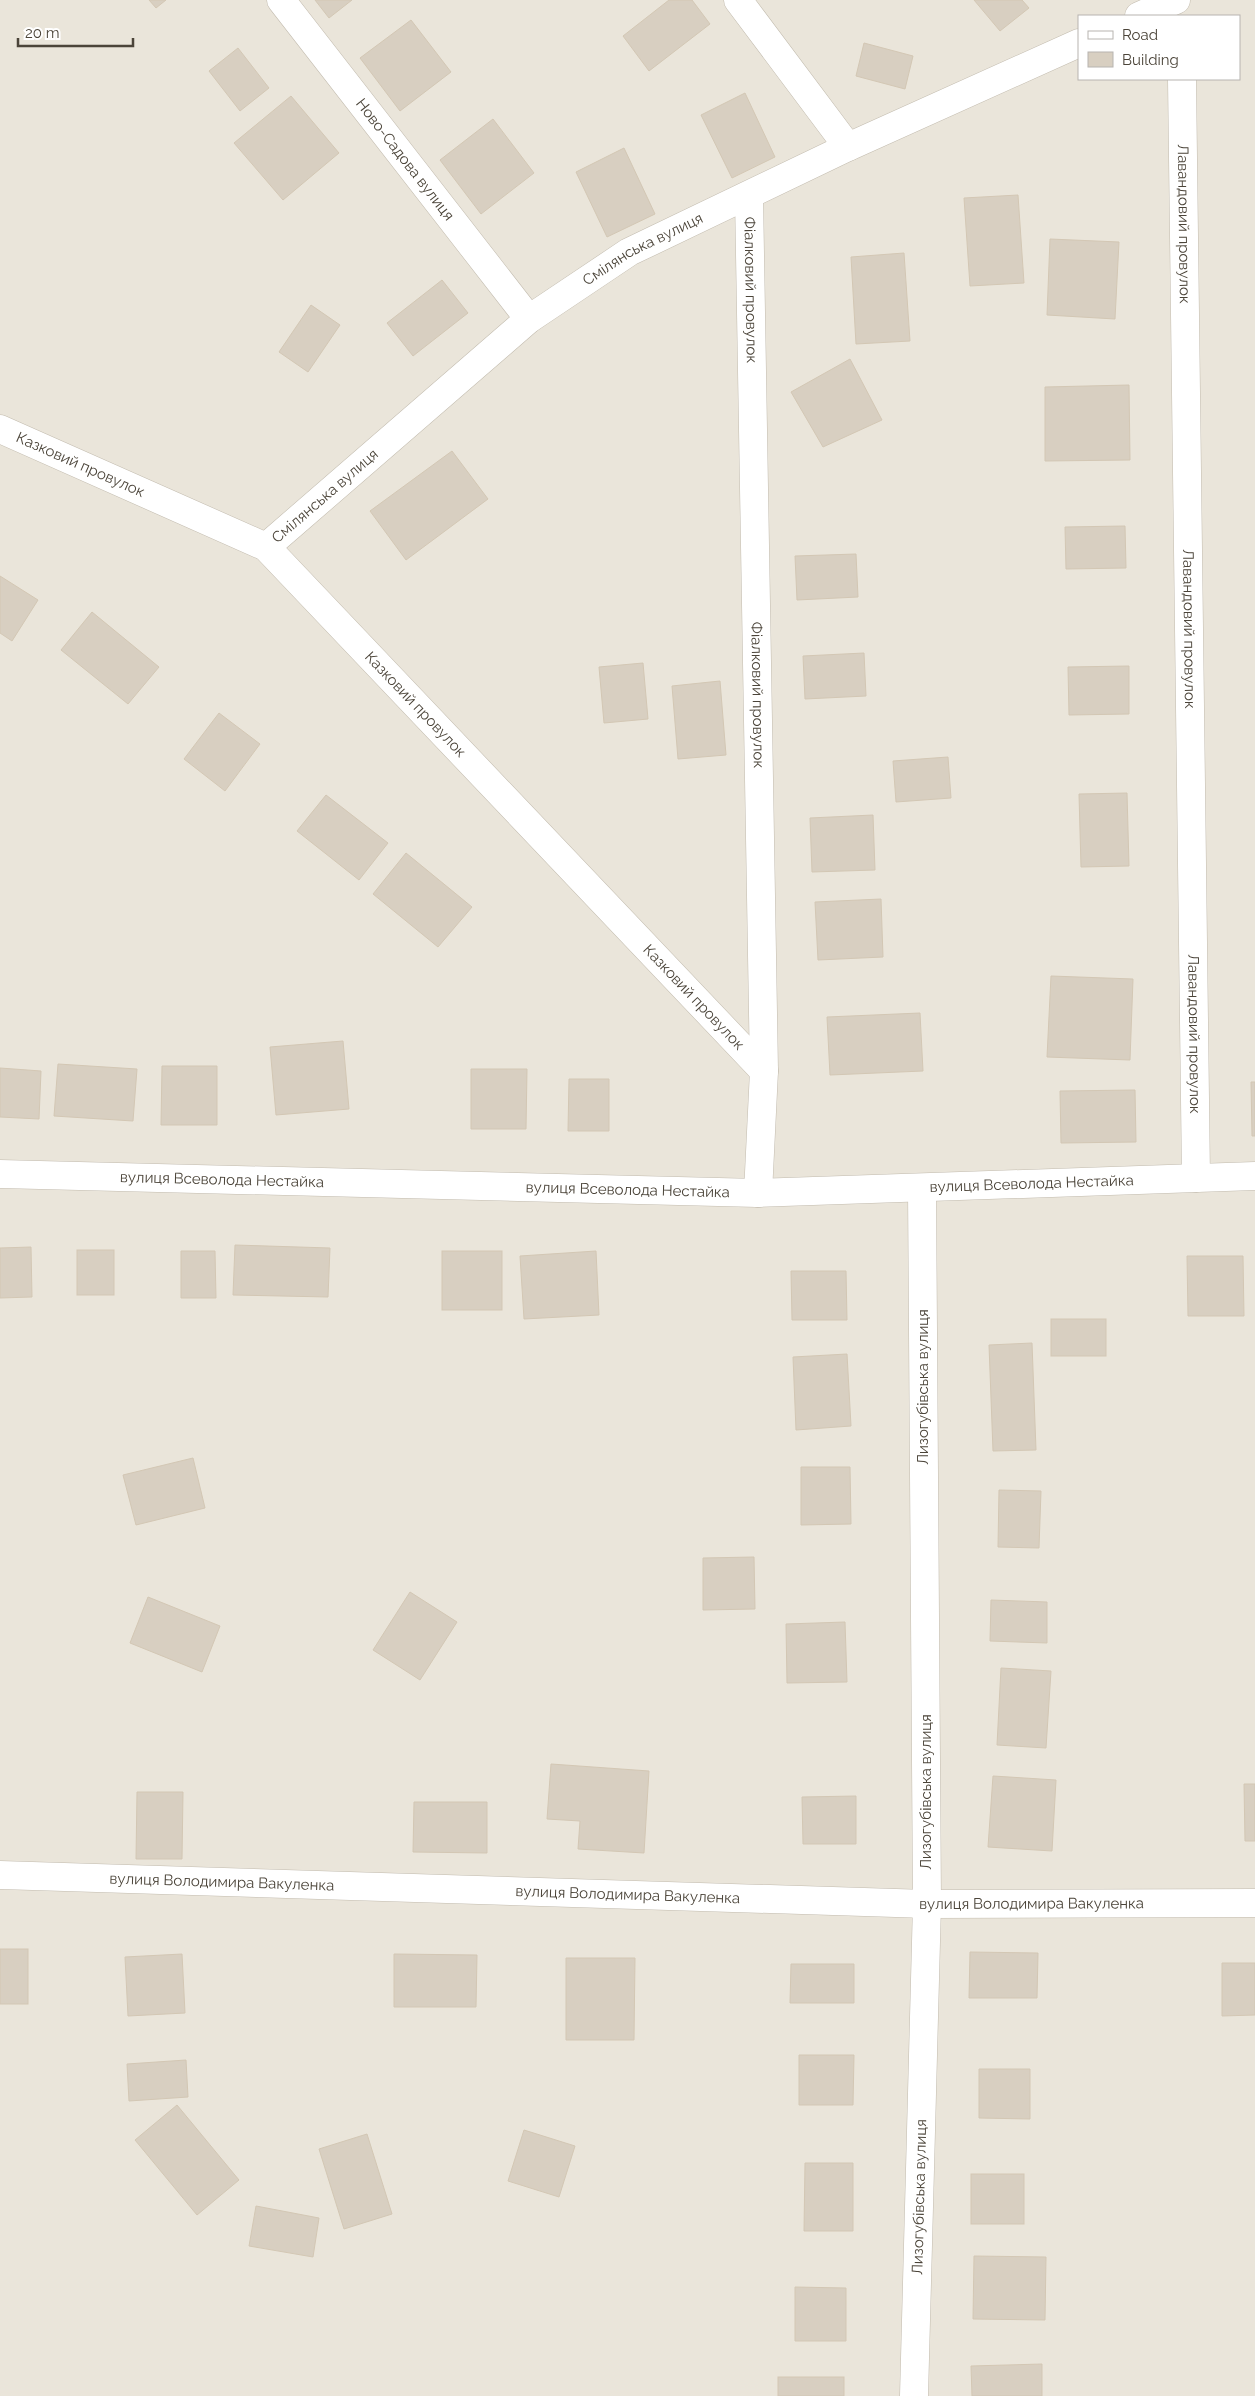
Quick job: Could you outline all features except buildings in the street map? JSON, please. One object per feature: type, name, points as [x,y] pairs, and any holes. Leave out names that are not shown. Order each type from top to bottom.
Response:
[{"type":"street","name":"Ново-Садова вулиця","points":[[281,0],[529,319]]},
{"type":"street","points":[[738,0],[848,147]]},
{"type":"street","points":[[1141,15],[1176,0]]},
{"type":"street","points":[[1183,15],[1187,0]]},
{"type":"street","name":"Смілянська вулиця","points":[[266,547],[529,319],[629,252],[848,147],[1078,43]]},
{"type":"street","name":"Лавандовий провулок","points":[[1182,80],[1196,1178]]},
{"type":"street","name":"Фіалковий провулок","points":[[749,196],[764,1071],[758,1193]]},
{"type":"street","name":"Казковий провулок","points":[[0,429],[266,547],[764,1071]]},
{"type":"street","name":"вулиця Всеволода Нестайка","points":[[0,1174],[758,1193],[1255,1176]]},
{"type":"street","name":"Лизогубівська вулиця","points":[[914,2396],[927,1904],[922,1188]]},
{"type":"street","name":"вулиця Володимира Вакуленка","points":[[0,1875],[927,1904],[1255,1903]]},
{"type":"shaded area","points":[[0,0],[1255,0],[1255,2396],[0,2396]]}]
